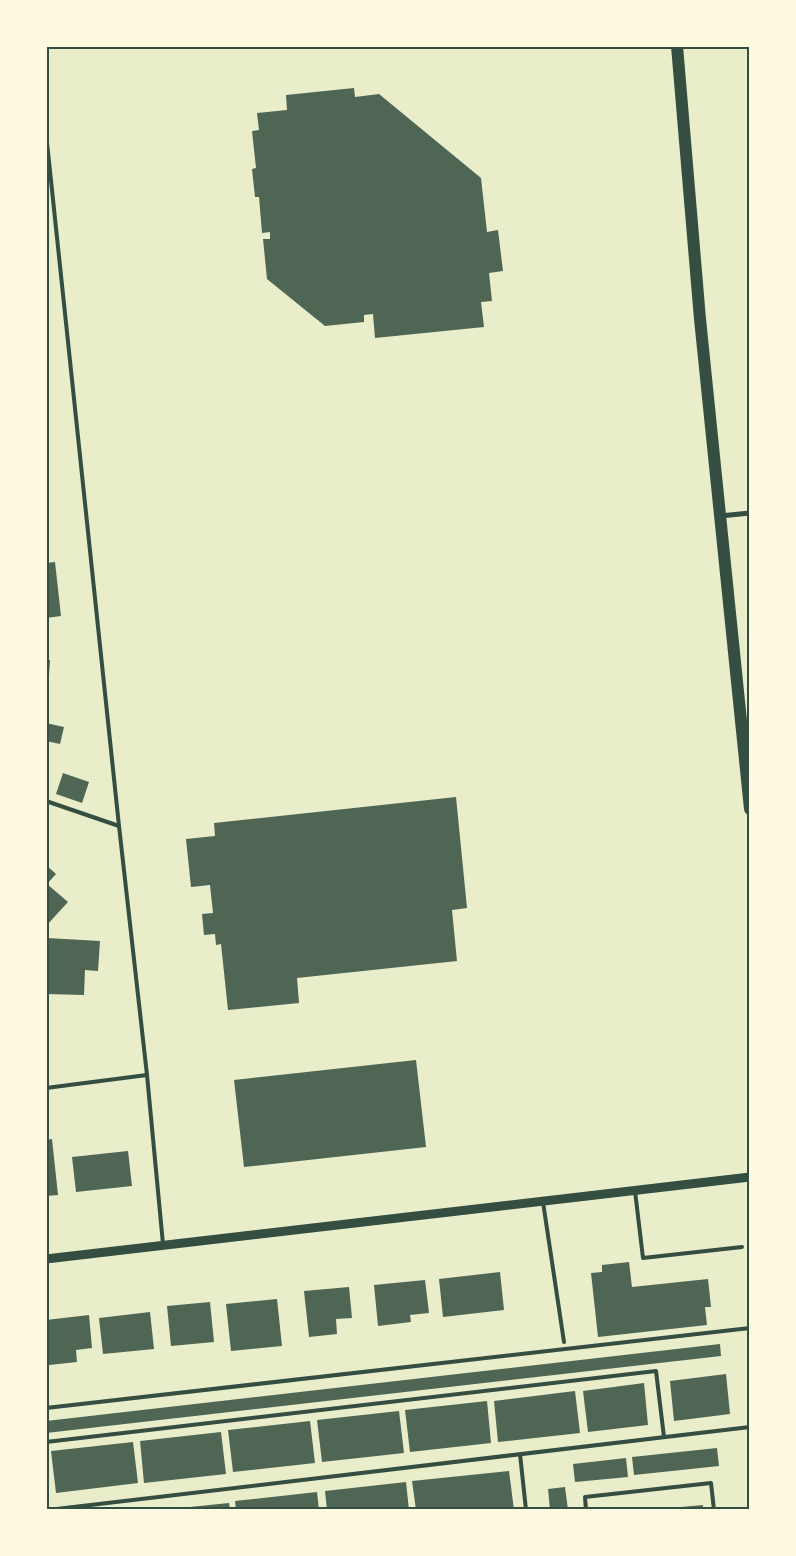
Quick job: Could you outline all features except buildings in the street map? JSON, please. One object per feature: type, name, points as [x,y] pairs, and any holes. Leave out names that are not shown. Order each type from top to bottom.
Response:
[{"type":"main road","points":[[677,46],[700,310],[750,809]]},
{"type":"street","points":[[720,516],[750,513]]},
{"type":"street","points":[[46,1260],[750,1177]]},
{"type":"lane","points":[[46,133],[147,1075],[163,1246]]},
{"type":"lane","points":[[46,801],[119,826]]},
{"type":"lane","points":[[46,1088],[147,1075]]},
{"type":"lane","points":[[635,1191],[643,1258],[742,1247]]},
{"type":"lane","points":[[543,1202],[564,1342]]},
{"type":"lane","points":[[46,1408],[750,1328]]},
{"type":"lane","points":[[46,1442],[656,1371],[664,1437]]},
{"type":"lane","points":[[48,1510],[750,1427]]},
{"type":"lane","points":[[520,1454],[526,1510]]},
{"type":"lane","points":[[586,1510],[585,1497],[711,1483],[714,1510]]}]
